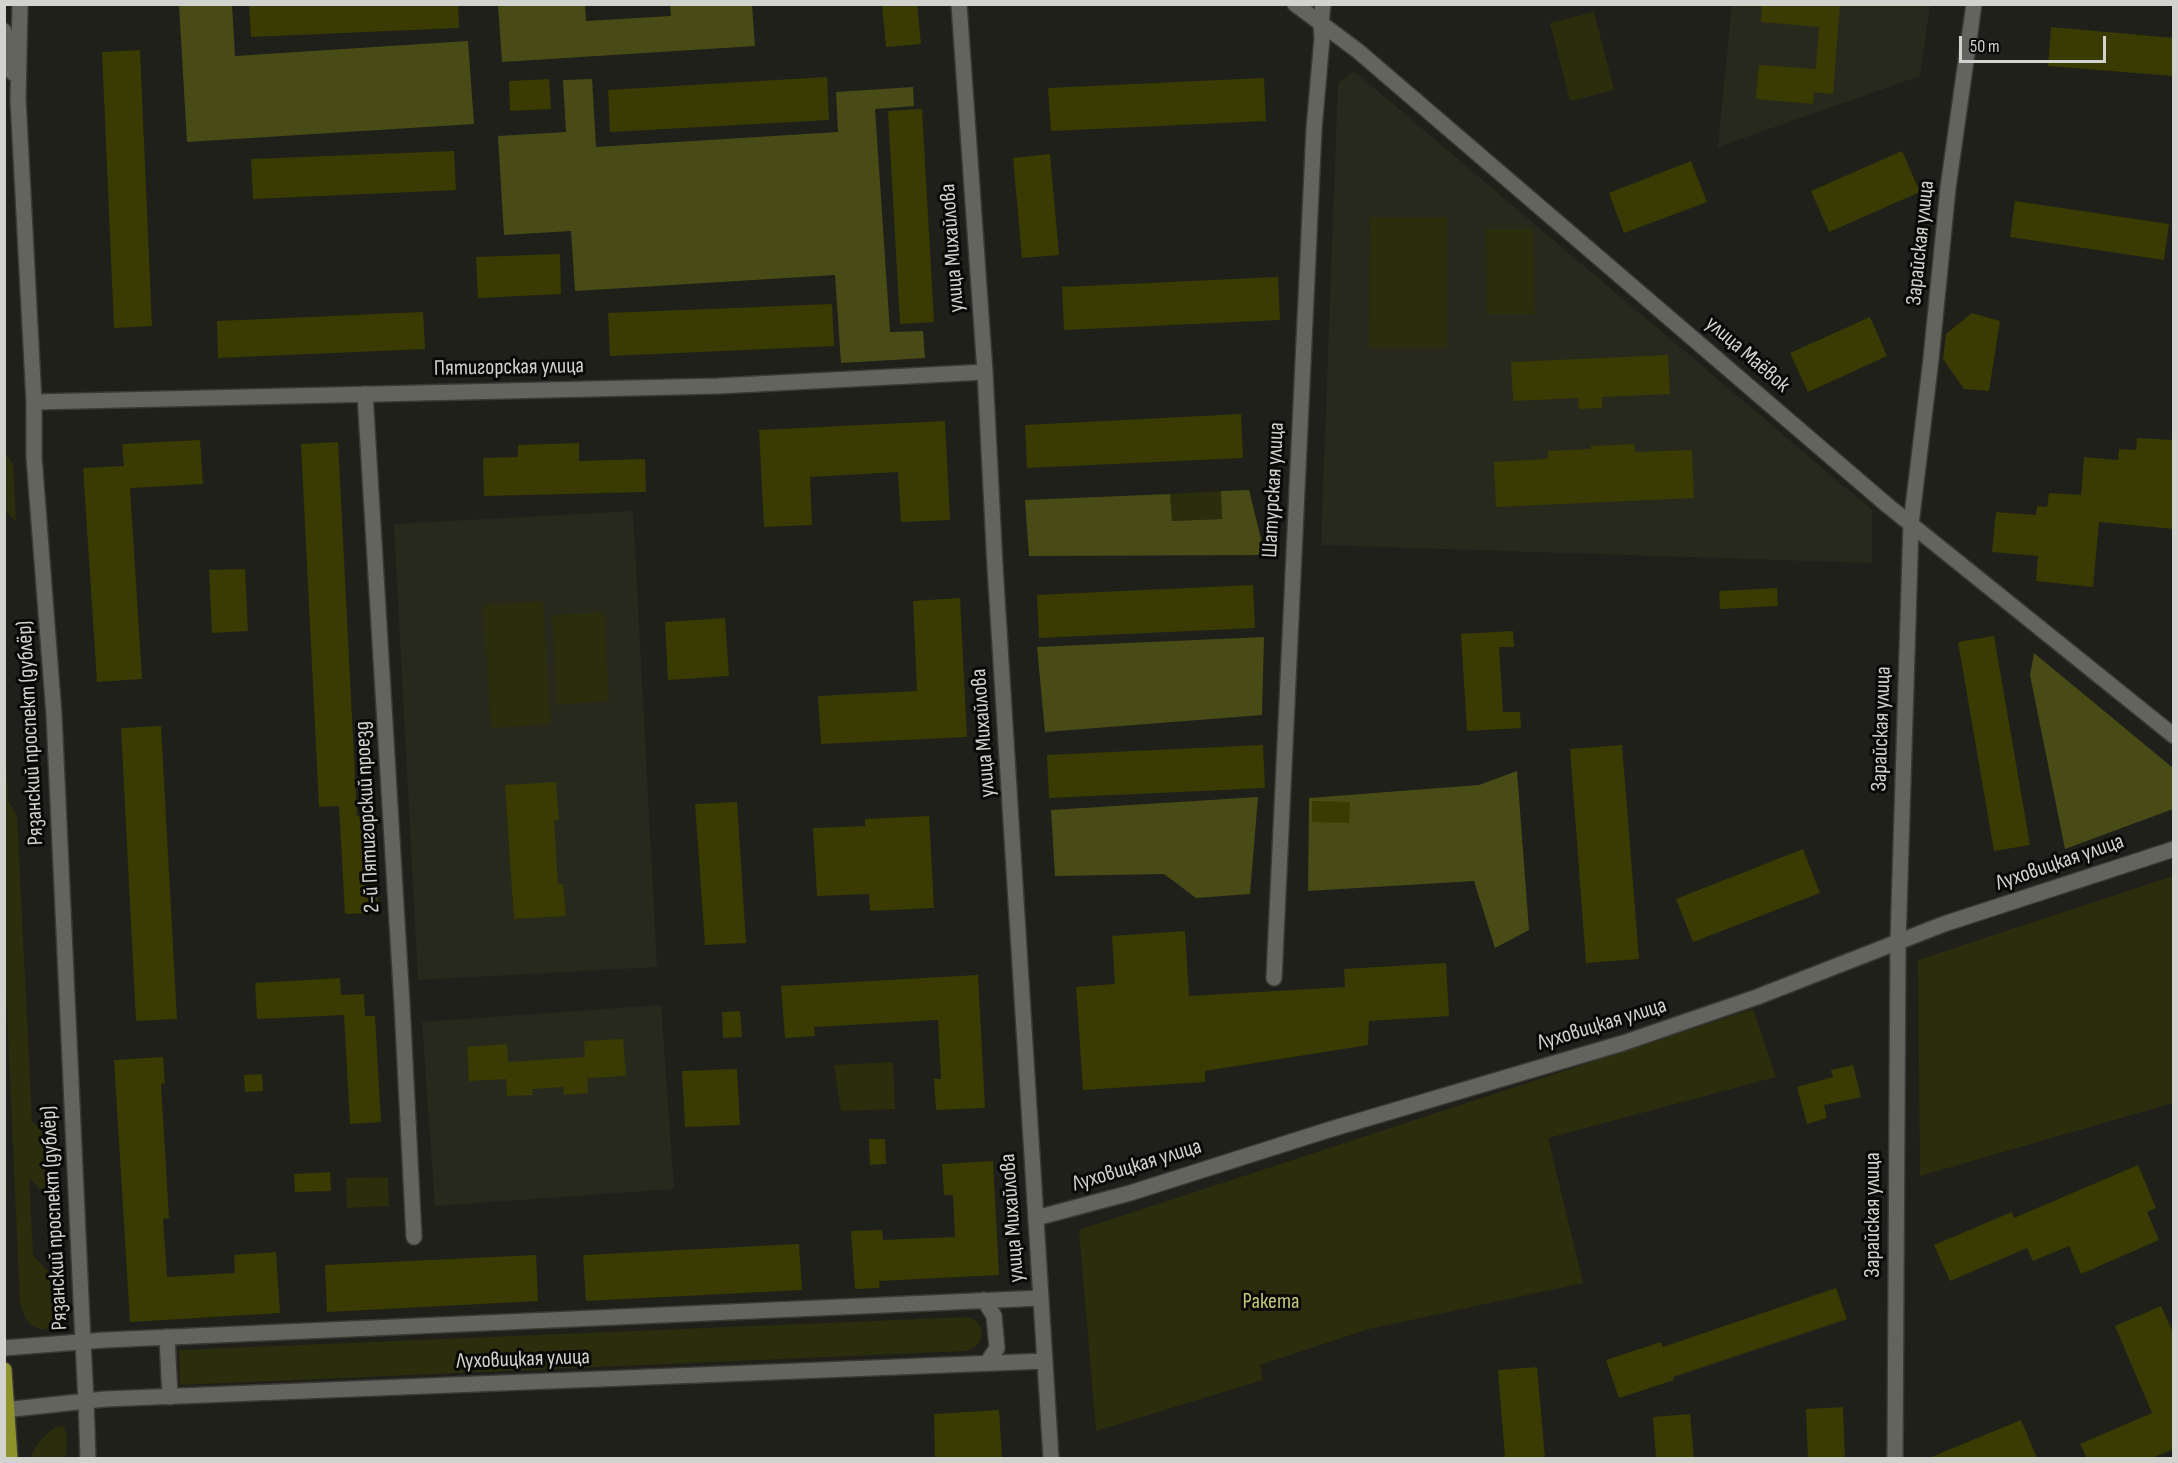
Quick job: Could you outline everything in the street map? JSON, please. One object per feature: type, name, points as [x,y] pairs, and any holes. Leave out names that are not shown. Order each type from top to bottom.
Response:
[{"type":"main road","points":[[4,1371],[10,1458]]},
{"type":"street","name":"Рязанский проспект (дублёр)","points":[[20,4],[18,99],[34,402],[34,456],[54,715],[88,1458]]},
{"type":"street","name":"улица Михайлова","points":[[959,4],[985,372],[1051,1458]]},
{"type":"street","name":"улица Маёвок","points":[[1294,4],[1358,51],[1911,524],[2174,736]]},
{"type":"street","name":"Шатурская улица","points":[[1274,978],[1314,129],[1323,4]]},
{"type":"street","name":"Зарайская улица","points":[[1895,1458],[1898,942],[1911,524],[1931,359],[1948,188],[1974,4]]},
{"type":"street","points":[[4,31],[18,99]]},
{"type":"street","name":"Пятигорская улица","points":[[34,402],[718,386],[985,372]]},
{"type":"street","name":"2-й Пятигорский проезд","points":[[365,394],[414,1237]]},
{"type":"street","name":"Луховицкая улица","points":[[1036,1218],[1130,1193],[1328,1130],[1623,1043],[1757,997],[1944,924],[2174,849]]},
{"type":"street","name":"Луховицкая улица","points":[[4,1348],[167,1337],[1041,1298]]},
{"type":"street","points":[[984,1300],[994,1316],[997,1348],[987,1363]]},
{"type":"street","points":[[167,1337],[170,1397]]},
{"type":"street","name":"Луховицкая улица","points":[[6,1410],[86,1401],[170,1397],[1045,1361]]},
{"type":"shaded area","points":[[1732,5],[1930,5],[1920,76],[1718,147]]},
{"type":"shaded area","points":[[1354,71],[1872,510],[1872,563],[1321,545],[1338,83]]},
{"type":"shaded area","points":[[633,511],[657,967],[418,980],[394,524]]},
{"type":"shaded area","points":[[661,1005],[674,1189],[435,1206],[422,1022]]},
{"type":"green space","points":[[179,5],[232,5],[235,56],[468,41],[474,124],[187,142]]},
{"type":"green space","points":[[498,5],[585,5],[586,21],[671,16],[670,5],[752,5],[755,46],[502,62]]},
{"type":"green space","points":[[1594,12],[1614,90],[1570,101],[1550,23]]},
{"type":"green space","points":[[592,79],[596,147],[838,132],[836,92],[913,87],[914,106],[875,109],[890,332],[923,331],[925,358],[841,363],[835,275],[575,291],[571,231],[504,235],[498,136],[566,132],[563,80]]},
{"type":"green space","points":[[1370,217],[1447,217],[1447,348],[1369,348]]},
{"type":"green space","points":[[1486,229],[1533,229],[1535,314],[1487,315]]},
{"type":"green space","points":[[5,453],[13,464],[16,522],[5,511]]},
{"type":"green space","points":[[1249,490],[1265,555],[1029,556],[1025,500],[1170,494],[1172,521],[1222,519],[1221,491]]},
{"type":"green space","points":[[1221,491],[1222,519],[1171,521],[1170,494]]},
{"type":"green space","points":[[543,601],[551,724],[491,728],[483,605]]},
{"type":"green space","points":[[604,612],[609,701],[557,705],[552,615]]},
{"type":"green space","points":[[1264,637],[1262,715],[1045,732],[1037,647]]},
{"type":"green space","points":[[2034,653],[2173,768],[2173,809],[2065,849],[2030,675]]},
{"type":"green space","points":[[5,729],[8,801],[17,815],[32,1121],[42,1131],[47,1196],[29,1178],[33,1255],[55,1279],[57,1316],[52,1326],[43,1330],[27,1321],[20,1303],[5,967]]},
{"type":"green space","points":[[1517,771],[1529,930],[1495,948],[1474,881],[1308,891],[1309,798],[1479,785]]},
{"type":"green space","points":[[1258,797],[1250,894],[1196,898],[1164,874],[1055,876],[1051,810]]},
{"type":"green space","points":[[2173,876],[2173,1103],[1920,1176],[1918,960]]},
{"type":"green space","name":"Ракета","points":[[1753,1009],[1776,1077],[1548,1138],[1583,1283],[1369,1329],[1260,1365],[1263,1380],[1096,1431],[1079,1230]]},
{"type":"green space","points":[[893,1062],[895,1109],[841,1111],[834,1065]]},
{"type":"green space","points":[[388,1177],[389,1206],[347,1208],[346,1178]]},
{"type":"green space","points":[[969,1317],[979,1325],[982,1335],[978,1344],[967,1351],[180,1385],[179,1350]]},
{"type":"green space","points":[[59,1426],[64,1427],[67,1437],[66,1458],[30,1458],[42,1439]]},
{"type":"building","points":[[249,4],[458,4],[459,28],[251,37]]},
{"type":"building","points":[[882,4],[917,4],[921,44],[886,47]]},
{"type":"building","points":[[1762,4],[1840,4],[1833,94],[1814,92],[1813,104],[1756,99],[1759,65],[1816,69],[1819,27],[1761,22]]},
{"type":"building","points":[[2051,27],[2174,38],[2174,76],[2048,66]]},
{"type":"building","points":[[140,50],[152,326],[114,328],[102,52]]},
{"type":"building","points":[[827,77],[829,120],[610,132],[608,90]]},
{"type":"building","points":[[1264,78],[1266,121],[1051,131],[1048,88]]},
{"type":"building","points":[[549,79],[551,109],[510,111],[509,81]]},
{"type":"building","points":[[922,109],[934,322],[900,324],[888,111]]},
{"type":"building","points":[[454,151],[456,190],[253,199],[251,159]]},
{"type":"building","points":[[1902,151],[1920,192],[1829,232],[1811,191]]},
{"type":"building","points":[[1050,154],[1059,255],[1022,258],[1013,158]]},
{"type":"building","points":[[1691,161],[1707,202],[1624,233],[1609,193]]},
{"type":"building","points":[[2015,201],[2169,224],[2164,260],[2010,237]]},
{"type":"building","points":[[560,254],[561,294],[478,298],[476,257]]},
{"type":"building","points":[[1278,277],[1280,320],[1064,330],[1062,287]]},
{"type":"building","points":[[832,304],[834,346],[610,356],[608,313]]},
{"type":"building","points":[[423,312],[425,349],[218,358],[217,321]]},
{"type":"building","points":[[1972,313],[2000,321],[1989,391],[1964,389],[1943,359],[1946,334]]},
{"type":"building","points":[[1870,317],[1887,356],[1808,392],[1790,353]]},
{"type":"building","points":[[1668,355],[1670,394],[1602,397],[1602,408],[1579,409],[1578,398],[1513,401],[1511,362]]},
{"type":"building","points":[[1241,414],[1243,458],[1027,468],[1025,425]]},
{"type":"building","points":[[945,421],[950,520],[901,522],[898,472],[810,477],[812,525],[764,527],[759,430]]},
{"type":"building","points":[[2137,438],[2174,440],[2174,529],[2099,522],[2093,587],[2036,581],[2038,556],[1992,552],[1996,512],[2036,515],[2037,506],[2047,507],[2049,493],[2081,495],[2084,457],[2118,460],[2119,449],[2136,450]]},
{"type":"building","points":[[200,440],[203,484],[130,488],[142,679],[97,682],[83,468],[124,466],[122,444]]},
{"type":"building","points":[[338,442],[357,816],[372,815],[378,913],[345,914],[339,806],[319,807],[301,444]]},
{"type":"building","points":[[579,443],[579,461],[645,459],[646,492],[484,496],[483,458],[518,457],[518,445]]},
{"type":"building","points":[[1634,444],[1635,452],[1692,450],[1694,498],[1496,507],[1494,462],[1548,459],[1548,451]]},
{"type":"building","points":[[245,569],[248,631],[212,633],[209,570]]},
{"type":"building","points":[[1253,585],[1255,628],[1039,638],[1037,595]]},
{"type":"building","points":[[1777,588],[1778,606],[1720,609],[1719,591]]},
{"type":"building","points":[[960,598],[967,737],[821,744],[818,696],[917,691],[913,601]]},
{"type":"building","points":[[725,618],[729,676],[668,680],[665,622]]},
{"type":"building","points":[[1513,631],[1514,647],[1499,647],[1503,712],[1520,712],[1521,728],[1467,731],[1461,634]]},
{"type":"building","points":[[1994,636],[2030,845],[1994,851],[1958,642]]},
{"type":"building","points":[[161,726],[177,1019],[136,1021],[121,728]]},
{"type":"building","points":[[1263,745],[1265,788],[1049,798],[1047,755]]},
{"type":"building","points":[[1622,745],[1639,959],[1586,963],[1570,749]]},
{"type":"building","points":[[556,782],[559,820],[554,821],[558,884],[563,884],[566,916],[514,919],[505,785]]},
{"type":"building","points":[[1312,801],[1350,802],[1349,823],[1312,822]]},
{"type":"building","points":[[737,802],[746,943],[705,945],[695,804]]},
{"type":"building","points":[[929,816],[934,908],[870,911],[869,894],[817,896],[813,828],[865,826],[865,819]]},
{"type":"building","points":[[1803,849],[1820,893],[1693,942],[1676,899]]},
{"type":"building","points":[[1185,931],[1189,996],[1345,987],[1344,969],[1446,963],[1449,1016],[1369,1021],[1368,1045],[1205,1071],[1205,1082],[1083,1090],[1076,987],[1115,984],[1112,936]]},
{"type":"building","points":[[978,975],[985,1108],[936,1110],[934,1079],[941,1079],[938,1020],[814,1027],[815,1036],[785,1038],[781,986]]},
{"type":"building","points":[[340,978],[341,995],[364,994],[365,1016],[375,1016],[381,1122],[350,1124],[344,1015],[257,1019],[255,983]]},
{"type":"building","points":[[740,1011],[742,1037],[723,1038],[722,1012]]},
{"type":"building","points":[[623,1039],[626,1076],[587,1078],[588,1093],[564,1095],[563,1087],[532,1089],[533,1095],[507,1096],[506,1079],[469,1081],[467,1047],[507,1044],[508,1062],[585,1057],[584,1041]]},
{"type":"building","points":[[163,1057],[165,1083],[161,1084],[169,1218],[163,1219],[167,1277],[235,1273],[234,1255],[276,1252],[280,1313],[130,1322],[114,1060]]},
{"type":"building","points":[[1853,1065],[1861,1097],[1824,1105],[1827,1118],[1807,1124],[1797,1087],[1833,1077],[1831,1070]]},
{"type":"building","points":[[737,1069],[740,1125],[685,1127],[682,1071]]},
{"type":"building","points":[[262,1074],[263,1091],[245,1092],[244,1075]]},
{"type":"building","points":[[869,1139],[885,1139],[886,1164],[870,1165]]},
{"type":"building","points":[[993,1161],[999,1275],[879,1281],[880,1288],[855,1289],[851,1231],[882,1230],[883,1240],[955,1237],[953,1195],[944,1195],[942,1164]]},
{"type":"building","points":[[2138,1165],[2156,1208],[2147,1212],[2159,1240],[2081,1274],[2069,1246],[2033,1261],[2027,1248],[1950,1281],[1934,1245],[2012,1212],[2014,1218]]},
{"type":"building","points":[[330,1172],[331,1191],[295,1192],[294,1174]]},
{"type":"building","points":[[799,1244],[802,1290],[586,1301],[583,1255]]},
{"type":"building","points":[[536,1255],[538,1301],[327,1312],[325,1265]]},
{"type":"building","points":[[1836,1288],[1847,1319],[1673,1377],[1674,1380],[1619,1398],[1606,1360],[1661,1342],[1663,1347]]},
{"type":"building","points":[[2161,1306],[2174,1335],[2174,1449],[2152,1458],[2087,1458],[2080,1444],[2152,1413],[2115,1326]]},
{"type":"building","points":[[1537,1367],[1545,1458],[1505,1458],[1498,1370]]},
{"type":"building","points":[[1843,1407],[1845,1458],[1808,1458],[1806,1409]]},
{"type":"building","points":[[999,1410],[1002,1458],[935,1458],[934,1414]]},
{"type":"building","points":[[1690,1414],[1694,1458],[1656,1458],[1653,1417]]},
{"type":"building","points":[[2021,1420],[2037,1458],[1929,1458]]}]
